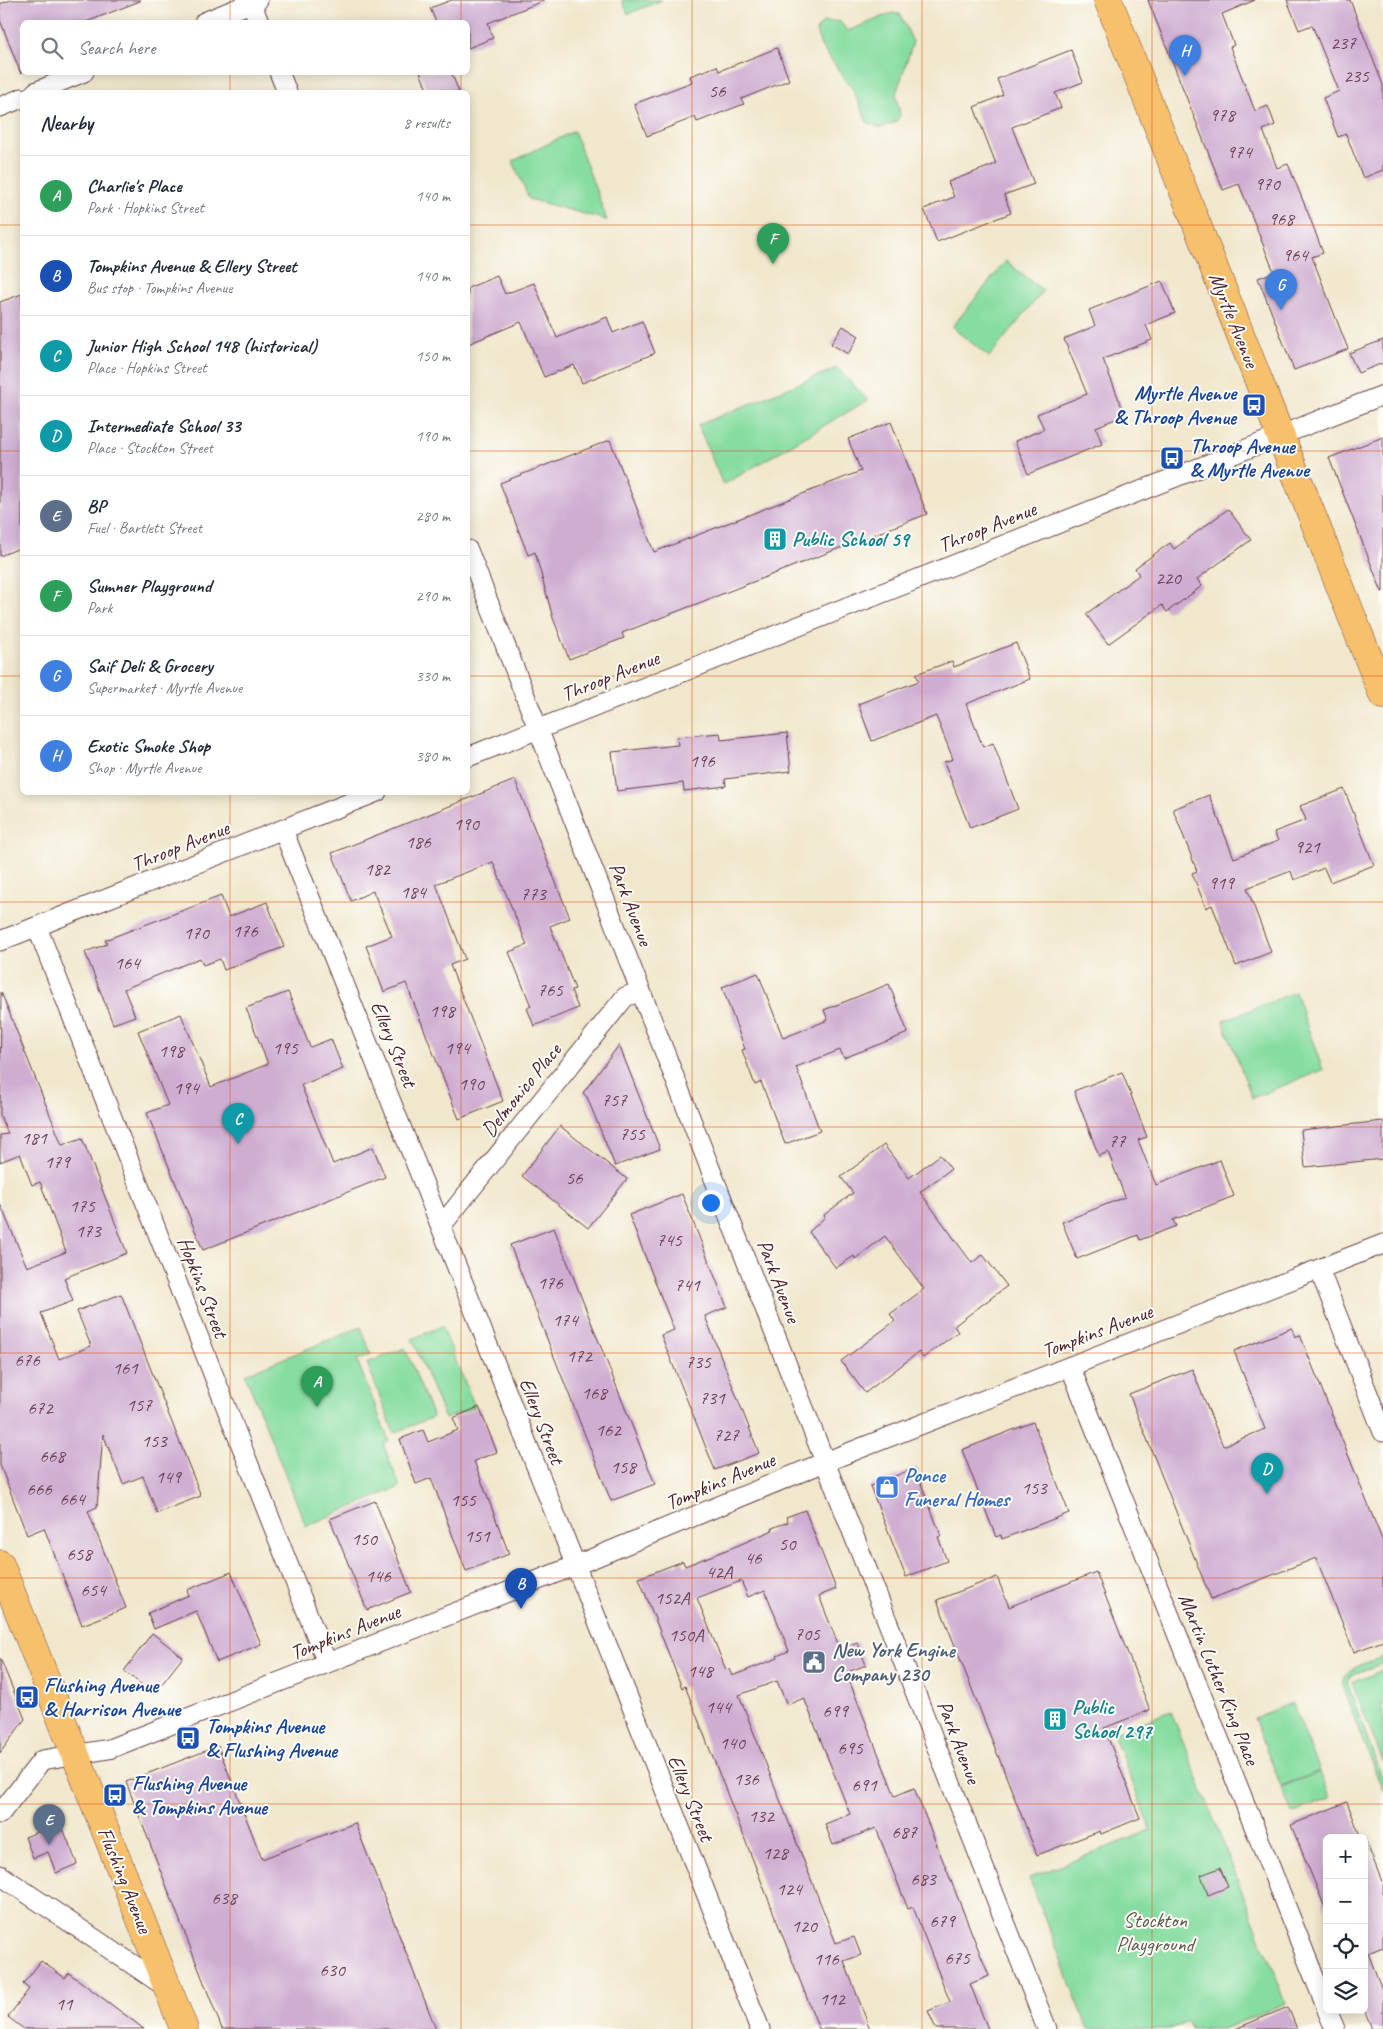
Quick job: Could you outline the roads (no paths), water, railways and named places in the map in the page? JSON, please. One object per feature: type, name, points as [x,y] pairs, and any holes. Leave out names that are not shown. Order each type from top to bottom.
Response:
[{"type":"main road","name":"Myrtle Avenue","points":[[1108,0],[1383,695]]},
{"type":"main road","name":"Flushing Avenue","points":[[0,1564],[184,2029]]},
{"type":"street","points":[[209,20],[253,1],[258,20]]},
{"type":"street","points":[[41,90],[77,75]]},
{"type":"street","points":[[280,75],[286,90]]},
{"type":"street","points":[[0,107],[20,99]]},
{"type":"street","name":"Throop Avenue","points":[[470,756],[1383,395]]},
{"type":"street","name":"Park Avenue","points":[[470,555],[1047,2029]]},
{"type":"street","name":"Throop Avenue","points":[[0,941],[370,795]]},
{"type":"street","name":"Ellery Street","points":[[283,830],[442,1225],[574,1566],[760,2029]]},
{"type":"street","name":"Hopkins Street","points":[[37,927],[327,1664]]},
{"type":"street","name":"Delmonico Place","points":[[442,1225],[625,997],[641,991]]},
{"type":"street","name":"Tompkins Avenue","points":[[0,1814],[42,1760],[109,1749],[574,1566],[825,1462],[1383,1244]]},
{"type":"street","points":[[1319,1269],[1383,1432]]},
{"type":"street","name":"Martin Luther King Place","points":[[1070,1366],[1323,2000]]},
{"type":"street","points":[[0,1875],[169,1990]]},
{"type":"street","name":"Martin Luther King Place","points":[[1328,2014],[1334,2029]]},
{"type":"place","name":"Exotic Smoke Shop","points":[[1185,76]]},
{"type":"place","name":"Sumner Playground","points":[[773,264]]},
{"type":"place","name":"Saif Deli & Grocery","points":[[1281,310]]},
{"type":"place","name":"Myrtle Avenue & Throop Avenue","points":[[1254,405]]},
{"type":"place","name":"Throop Avenue & Myrtle Avenue","points":[[1172,458]]},
{"type":"place","name":"Public School 59","points":[[775,539]]},
{"type":"place","name":"Junior High School 148 (historical)","points":[[238,1144]]},
{"type":"place","name":"Charlie's Place","points":[[317,1407]]},
{"type":"place","name":"Ponce Funeral Homes","points":[[887,1487]]},
{"type":"place","name":"Intermediate School 33","points":[[1267,1494]]},
{"type":"place","name":"Tompkins Avenue & Ellery Street","points":[[521,1609]]},
{"type":"place","name":"New York Engine Company 230","points":[[814,1662]]},
{"type":"place","name":"Flushing Avenue & Harrison Avenue","points":[[27,1697]]},
{"type":"place","name":"Public School 297","points":[[1055,1719]]},
{"type":"place","name":"Tompkins Avenue & Flushing Avenue","points":[[188,1738]]},
{"type":"place","name":"Flushing Avenue & Tompkins Avenue","points":[[115,1795]]},
{"type":"place","name":"BP","points":[[49,1845]]},
{"type":"park label","name":"Stockton Playground","points":[[1155,1932]]}]
